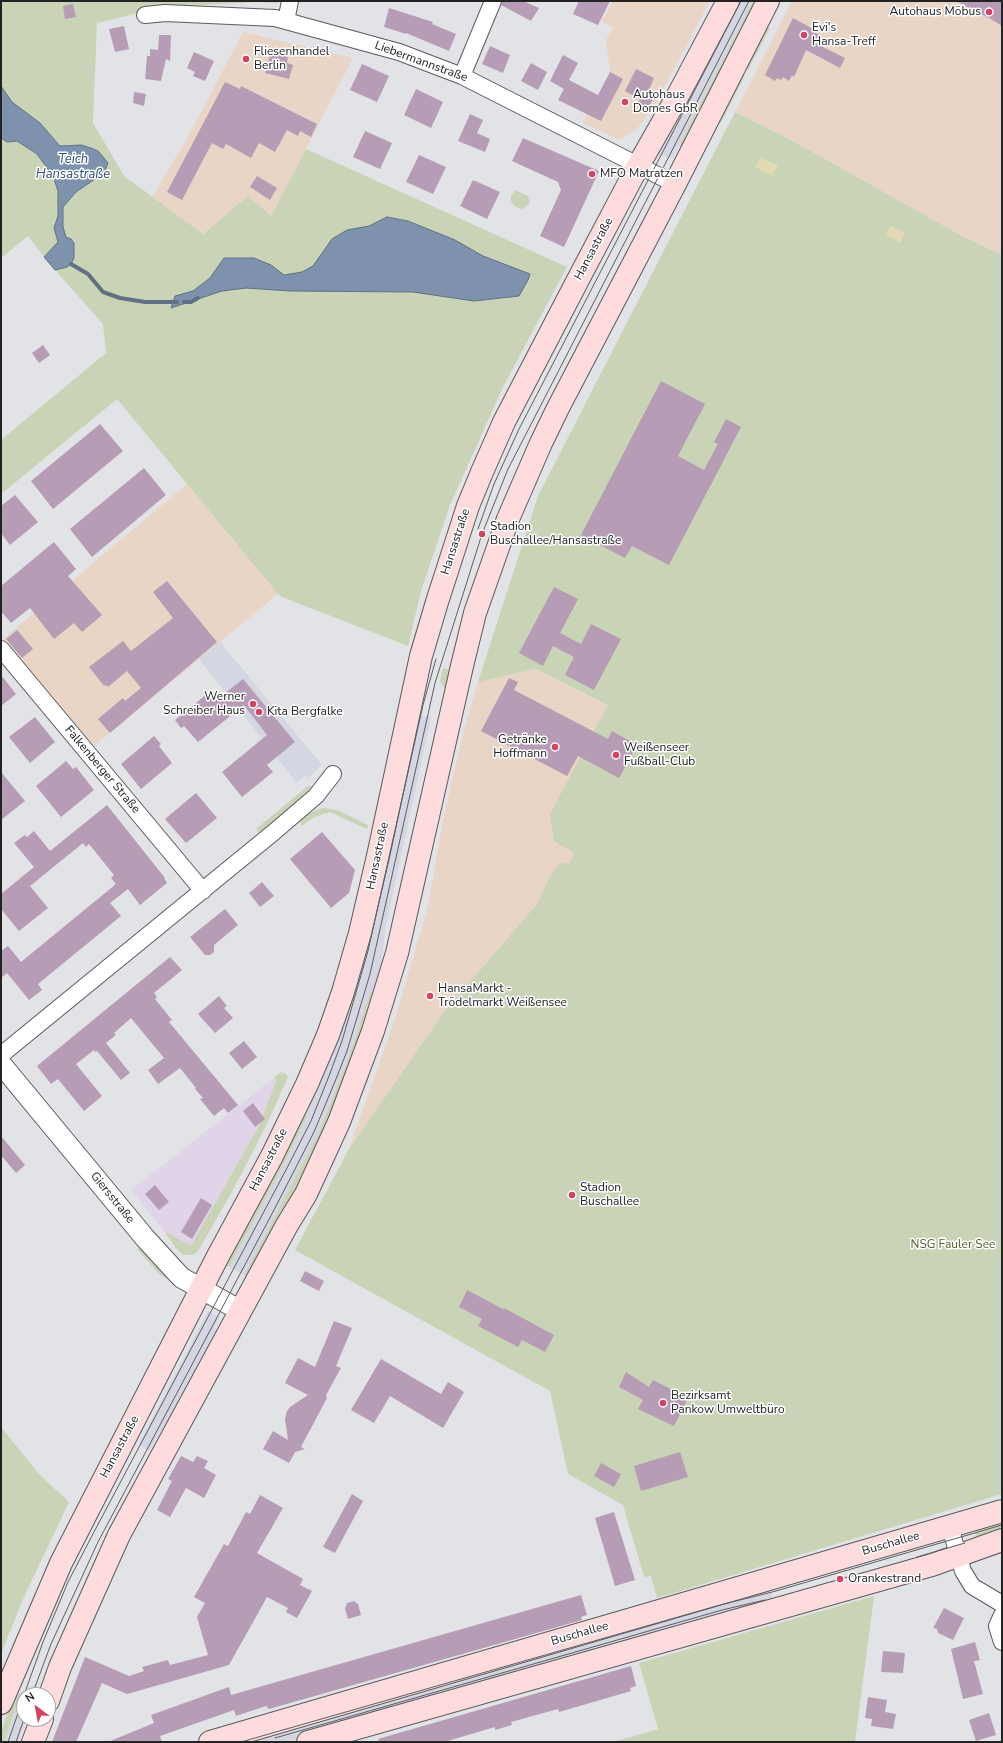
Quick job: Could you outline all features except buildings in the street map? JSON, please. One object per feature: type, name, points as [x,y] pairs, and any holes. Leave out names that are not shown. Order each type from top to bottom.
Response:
[{"type":"main road","name":"Hansastraße","points":[[1,1703],[61,1563],[272,1156],[307,1084],[343,992],[360,933],[378,856],[421,656],[468,506],[504,422],[638,166],[676,99],[728,1]]},
{"type":"main road","points":[[53,1687],[60,1668],[119,1535],[242,1311],[287,1225],[306,1194],[339,1122],[373,1031],[397,953],[475,613],[508,518],[540,442],[675,184],[768,1]]},
{"type":"main road","name":"Buschallee","points":[[210,1742],[1002,1511]]},
{"type":"main road","points":[[308,1742],[932,1565],[981,1546],[1002,1540]]},
{"type":"main road","points":[[34,1742],[39,1727]]},
{"type":"street","points":[[286,21],[290,1]]},
{"type":"street","points":[[462,76],[493,1]]},
{"type":"street","name":"Liebermannstraße","points":[[145,15],[165,13],[275,18],[399,52],[462,76],[675,184]]},
{"type":"street","name":"Falkenberger Straße","points":[[1,650],[202,891]]},
{"type":"street","points":[[1,1055],[316,796],[333,774]]},
{"type":"street","name":"Giersstraße","points":[[1,1064],[160,1256],[182,1278],[242,1311]]},
{"type":"street","points":[[950,1527],[963,1570],[972,1586],[1002,1604]]},
{"type":"street","points":[[1002,1615],[997,1626],[1002,1642]]},
{"type":"shaded area","points":[[613,1],[710,1],[654,107],[636,130],[619,140],[583,123],[610,72],[606,40],[613,28],[602,21]]},
{"type":"shaded area","points":[[736,1],[753,1],[673,158],[658,155]]},
{"type":"shaded area","points":[[792,1],[1002,1],[1002,255],[964,237],[791,140],[735,112]]},
{"type":"shaded area","name":"Fliesenhandel Berlin","points":[[243,32],[353,58],[271,216],[248,197],[203,234],[152,197],[189,135]]},
{"type":"shaded area","points":[[187,484],[278,594],[93,747],[3,639]]},
{"type":"shaded area","name":"Kita Bergfalke","points":[[220,642],[322,765],[308,778],[306,775],[297,783],[199,659]]},
{"type":"shaded area","points":[[536,669],[609,705],[575,852],[562,878],[537,904],[444,1012],[349,1149],[398,1010],[428,906],[443,820],[461,742],[478,682]]},
{"type":"shaded area","points":[[416,714],[431,717],[386,926],[377,994],[370,992],[349,1057],[317,1136],[244,1275],[229,1267],[287,1158],[307,1116],[303,1114]]},
{"type":"shaded area","points":[[275,1077],[276,1081],[263,1116],[265,1119],[261,1122],[191,1247],[164,1231],[131,1190]]},
{"type":"shaded area","points":[[208,1311],[220,1317],[214,1328],[219,1330],[184,1395],[149,1451],[139,1444]]},
{"type":"shaded area","points":[[769,1585],[775,1605],[289,1742],[250,1742],[632,1632],[631,1627]]},
{"type":"shaded area","points":[[39,1682],[37,1687],[31,1687]]},
{"type":"shaded area","points":[[16,1707],[16,1727],[23,1727],[18,1742],[4,1742]]},
{"type":"green space","points":[[1,1],[279,1],[278,3],[257,2],[163,7],[97,23],[93,123],[124,176],[203,234],[248,196],[271,216],[306,149],[567,267],[503,387],[450,505],[421,591],[408,646],[282,597],[278,594],[117,399],[1,494],[1,440],[106,353],[103,324],[55,270],[67,267],[66,237],[63,227],[63,207],[76,192],[89,184],[81,145],[61,146],[40,123],[12,102],[1,86]]},
{"type":"green space","points":[[753,1],[760,1],[684,148],[679,146]]},
{"type":"green space","points":[[763,26],[770,28],[748,70],[743,66]]},
{"type":"green space","points":[[739,74],[745,75],[721,123],[715,120]]},
{"type":"green space","name":"NSG Fauler See","points":[[735,112],[791,140],[964,237],[1002,255],[1002,1494],[657,1598],[651,1576],[644,1577],[623,1505],[568,1474],[550,1391],[295,1250],[349,1149],[444,1012],[537,904],[550,877],[560,863],[569,864],[574,853],[554,841],[550,814],[608,705],[536,669],[478,682],[538,496]]},
{"type":"green space","points":[[1,138],[7,142],[17,141],[37,154],[53,176],[58,191],[58,216],[54,228],[58,242],[44,257],[28,236],[1,258]]},
{"type":"green space","points":[[515,190],[528,196],[530,202],[522,209],[516,207],[511,202],[511,196]]},
{"type":"green space","points":[[443,668],[453,671],[446,691],[440,682]]},
{"type":"green space","points":[[309,785],[312,787],[299,800],[259,833],[256,829]]},
{"type":"green space","points":[[323,808],[337,810],[368,825],[367,829],[330,812],[314,817],[302,826],[299,820],[302,817]]},
{"type":"green space","points":[[370,992],[377,994],[320,1144],[250,1279],[244,1275],[317,1136],[349,1057]]},
{"type":"green space","points":[[281,1072],[286,1074],[288,1077],[266,1126],[233,1190],[198,1251],[193,1255],[183,1255],[175,1247],[164,1231],[191,1246],[261,1122],[265,1119],[263,1116],[276,1081],[275,1077]]},
{"type":"green space","points":[[303,1114],[307,1116],[287,1158],[229,1267],[224,1265]]},
{"type":"green space","points":[[141,1245],[167,1276],[166,1278],[158,1273],[137,1249]]},
{"type":"green space","points":[[1,1427],[39,1474],[69,1502],[23,1599],[1,1654]]},
{"type":"green space","points":[[1002,1516],[1002,1535],[977,1541],[973,1527]]},
{"type":"green space","points":[[874,1596],[855,1742],[613,1742],[658,1729],[639,1663]]},
{"type":"green space","points":[[16,1696],[16,1707],[4,1742],[1,1742],[1,1731],[13,1698]]},
{"type":"sand","points":[[761,157],[778,166],[772,176],[755,167]]},
{"type":"sand","points":[[891,225],[905,233],[900,243],[886,235]]},
{"type":"water","name":"Teich Hansastraße","points":[[1,86],[12,102],[40,123],[60,146],[81,145],[91,148],[98,151],[108,163],[104,173],[76,192],[63,207],[63,227],[66,237],[71,239],[74,243],[74,258],[71,264],[67,267],[55,270],[44,257],[58,242],[54,228],[58,216],[58,191],[53,176],[37,154],[17,141],[7,142],[1,138]]},
{"type":"water","points":[[387,217],[408,221],[455,240],[483,256],[530,274],[528,280],[519,296],[474,301],[413,292],[290,291],[246,288],[222,291],[171,308],[175,296],[193,291],[210,278],[224,258],[254,258],[271,265],[284,275],[302,272],[313,266],[332,239],[347,230],[369,226]]},
{"type":"waterway","points":[[71,264],[88,274],[103,292],[120,298],[145,302],[177,302]]},
{"type":"waterway","points":[[184,302],[191,302],[198,298]]},
{"type":"tram line","points":[[478,529],[494,484],[519,429],[741,1]]},
{"type":"tram line","points":[[35,1687],[51,1644],[98,1542],[314,1132],[347,1051],[370,974],[435,683],[482,534],[508,469],[749,1]]},
{"type":"tram line","points":[[27,1687],[43,1642],[68,1582],[287,1168],[311,1121],[329,1076],[342,1041],[368,951],[423,705],[436,659]]},
{"type":"tram line","points":[[241,1742],[720,1605],[776,1591],[1002,1525]]},
{"type":"tram line","points":[[917,1557],[965,1543]]},
{"type":"tram line","points":[[275,1738],[722,1610],[765,1600]]},
{"type":"tram line","points":[[8,1742],[16,1719]]},
{"type":"tram line","points":[[16,1742],[21,1727]]},
{"type":"place","name":"Autohaus Möbus","points":[[989,12]]},
{"type":"place","name":"Evi's Hansa-Treff","points":[[804,35]]},
{"type":"place","name":"Fliesenhandel Berlin","points":[[246,59]]},
{"type":"place","name":"Autohaus Domes GbR","points":[[625,102]]},
{"type":"place","name":"MFO Matratzen","points":[[592,174]]},
{"type":"place","name":"Stadion Buschallee/Hansastraße","points":[[482,534]]},
{"type":"place","name":"Werner Schreiber Haus","points":[[253,704]]},
{"type":"place","name":"Kita Bergfalke","points":[[259,712]]},
{"type":"place","name":"Getränke Hoffmann","points":[[555,747]]},
{"type":"place","name":"Weißenseer Fußball-Club","points":[[616,755]]},
{"type":"place","name":"HansaMarkt - Trödelmarkt Weißensee","points":[[430,996]]},
{"type":"place","name":"Stadion Buschallee","points":[[572,1195]]},
{"type":"place","name":"Bezirksamt Pankow Umweltbüro","points":[[663,1403]]},
{"type":"place","name":"Orankestrand","points":[[840,1579]]}]
